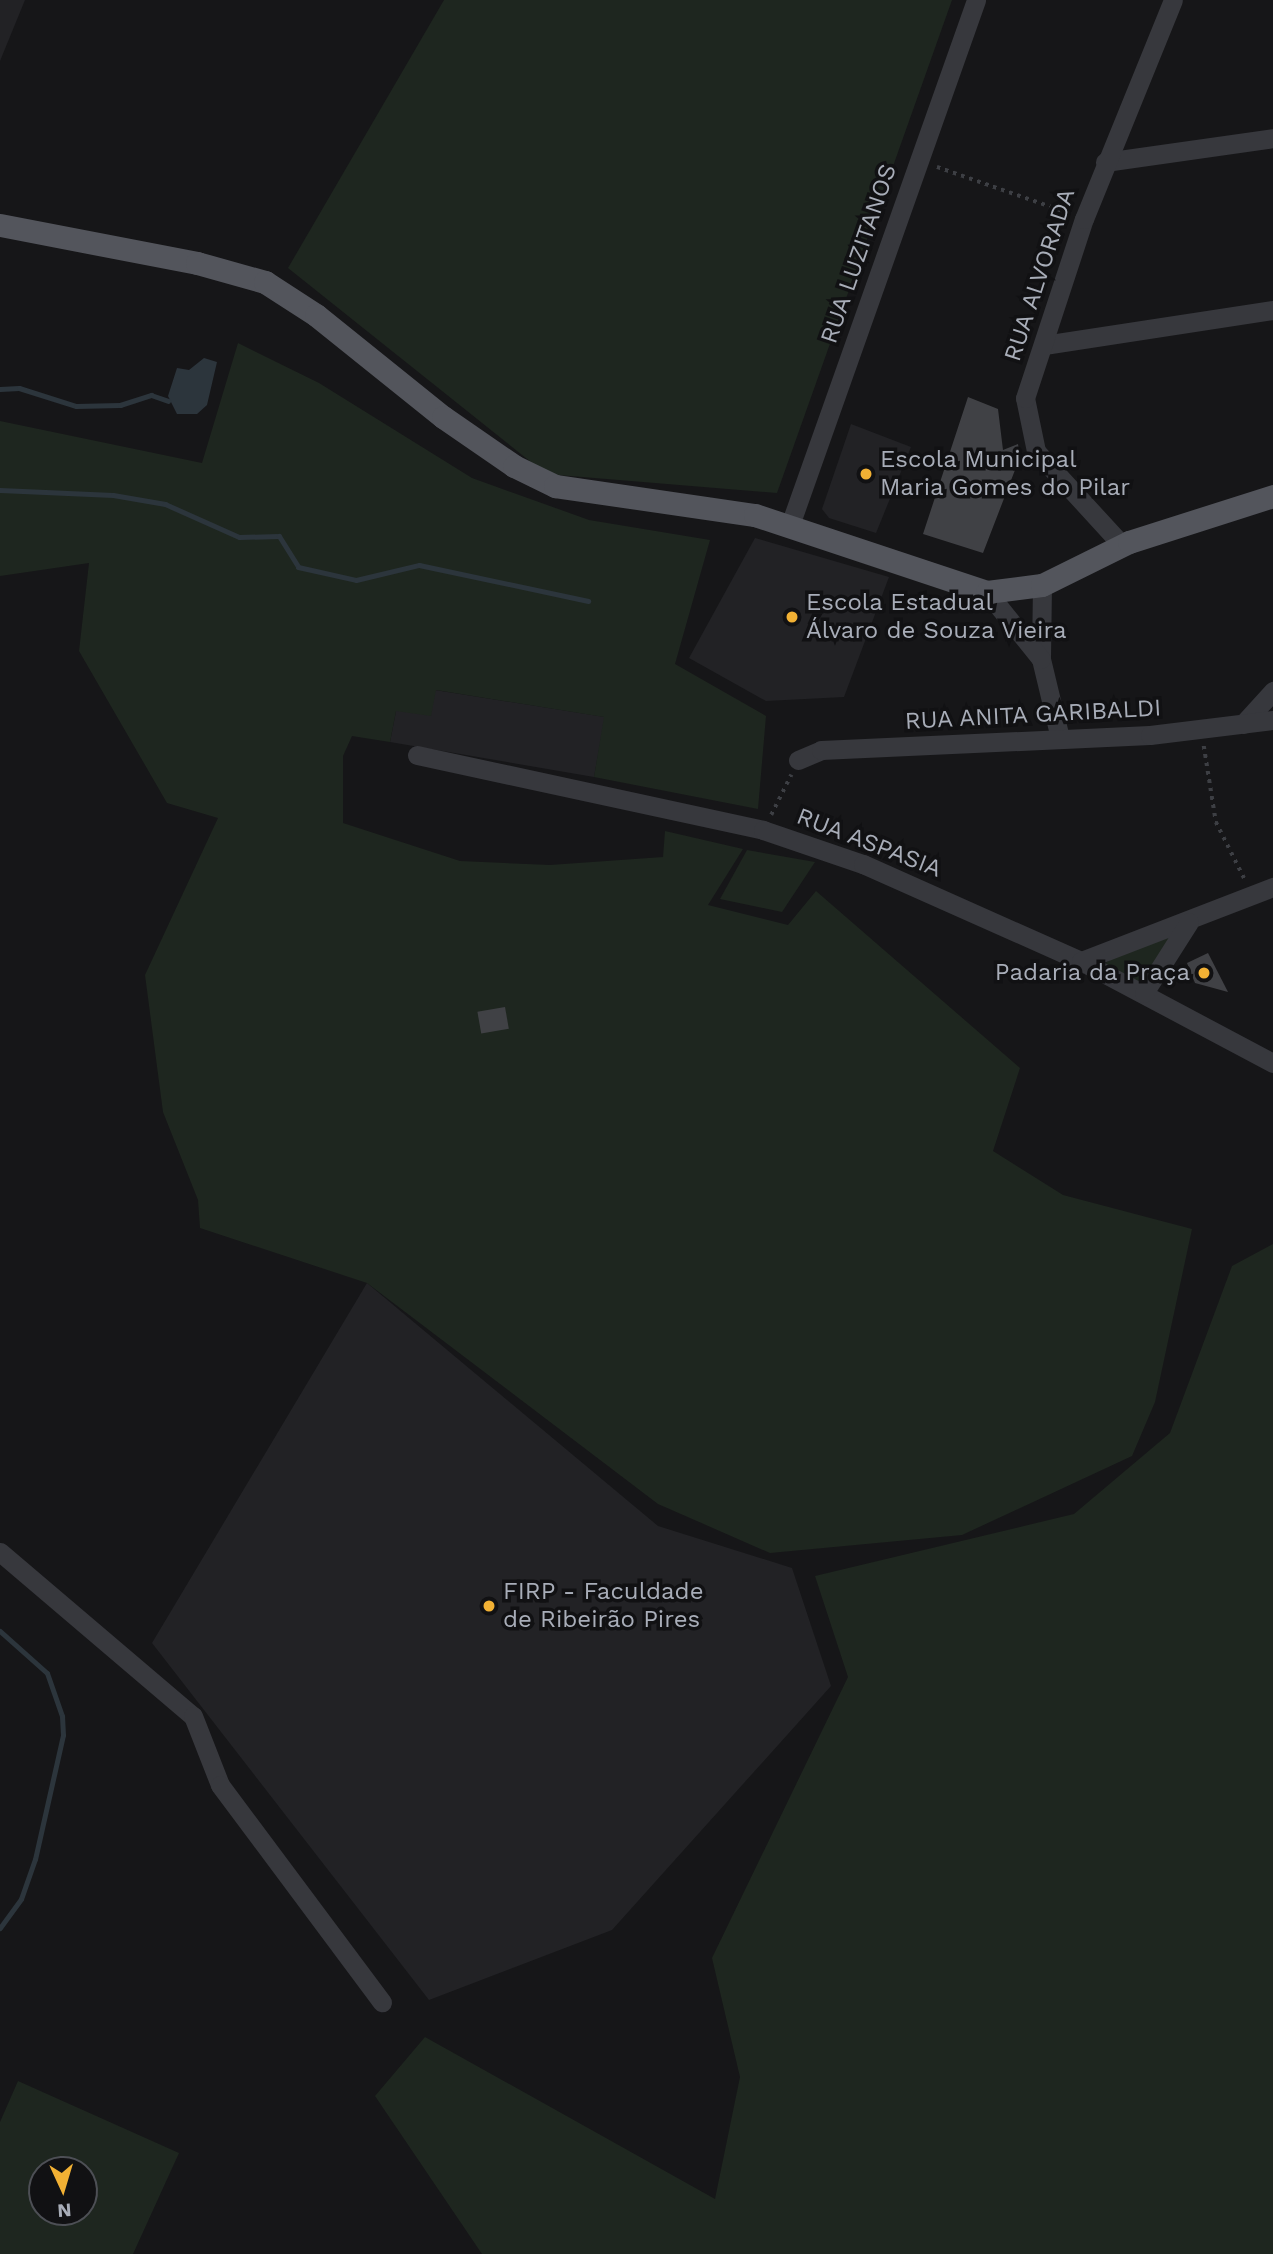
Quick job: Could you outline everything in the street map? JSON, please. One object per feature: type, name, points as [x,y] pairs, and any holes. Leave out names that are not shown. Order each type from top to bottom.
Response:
[{"type":"main road","points":[[0,225],[197,263],[265,282],[316,315],[443,417],[513,466],[555,486],[656,498],[790,525],[987,592],[1042,585],[1122,545],[1273,496]]},
{"type":"street","name":"RUA LUZITANOS","points":[[790,525],[917,160],[976,0]]},
{"type":"street","name":"RUA ALVORADA","points":[[1122,545],[1073,497],[1036,451],[1025,398],[1105,162],[1173,0]]},
{"type":"street","points":[[1105,162],[1273,138]]},
{"type":"street","points":[[1044,345],[1273,310]]},
{"type":"street","points":[[1042,585],[1041,659],[1060,738]]},
{"type":"street","points":[[987,592],[1041,659]]},
{"type":"street","points":[[1243,724],[1273,691]]},
{"type":"street","name":"RUA ANITA GARIBALDI","points":[[799,760],[821,750],[1201,730],[1273,720]]},
{"type":"street","name":"RUA ASPASIA","points":[[417,755],[763,830],[863,864],[1081,961],[1144,992],[1273,1063]]},
{"type":"street","points":[[1081,961],[1189,922],[1273,887]]},
{"type":"street","points":[[1144,992],[1189,922]]},
{"type":"street","points":[[0,1552],[193,1717],[220,1785],[382,2002]]},
{"type":"path","points":[[917,160],[1084,219]]},
{"type":"path","points":[[1201,730],[1216,822],[1252,895]]},
{"type":"path","points":[[763,830],[799,760]]},
{"type":"shaded area","points":[[0,0],[25,0],[0,61]]},
{"type":"shaded area","points":[[444,0],[952,0],[777,493],[546,474],[288,268]]},
{"type":"shaded area","points":[[238,343],[319,383],[472,478],[589,520],[710,540],[675,664],[766,716],[758,809],[594,777],[604,717],[436,690],[431,716],[396,711],[390,742],[352,736],[343,756],[343,823],[460,861],[550,865],[663,857],[665,831],[743,849],[708,905],[788,925],[816,891],[1020,1068],[993,1151],[1063,1195],[1192,1229],[1155,1402],[1132,1456],[962,1535],[770,1553],[658,1504],[367,1283],[200,1228],[198,1200],[163,1112],[145,975],[218,818],[167,803],[79,651],[89,563],[0,576],[0,421],[202,463]]},
{"type":"shaded area","points":[[204,358],[217,362],[207,405],[197,414],[177,414],[168,396],[177,368],[189,370]]},
{"type":"shaded area","name":"Escola Municipal Maria Gomes do Pilar","points":[[851,424],[911,447],[876,533],[829,518],[822,509]]},
{"type":"shaded area","name":"Escola Estadual Álvaro de Souza Vieira","points":[[755,538],[889,577],[844,697],[766,701],[689,658]]},
{"type":"shaded area","points":[[435,690],[605,717],[594,777],[390,742],[396,711]]},
{"type":"shaded area","points":[[747,850],[815,862],[782,912],[720,899]]},
{"type":"shaded area","points":[[1176,933],[1141,985],[1101,966],[1132,945]]},
{"type":"shaded area","points":[[1273,1244],[1273,2254],[482,2254],[375,2096],[425,2037],[715,2199],[740,2077],[712,1958],[848,1677],[815,1576],[1074,1514],[1170,1433],[1232,1266]]},
{"type":"shaded area","name":"FIRP - Faculdade de Ribeirão Pires","points":[[367,1283],[658,1526],[792,1568],[831,1686],[612,1930],[429,2000],[152,1643]]},
{"type":"shaded area","points":[[18,2081],[179,2153],[133,2254],[0,2254],[0,2122]]},
{"type":"building","points":[[968,397],[998,409],[1003,450],[1018,444],[1020,457],[983,553],[923,534]]},
{"type":"building","name":"Padaria da Praça","points":[[1208,953],[1228,992],[1195,983],[1187,963]]},
{"type":"building","points":[[505,1007],[509,1029],[481,1034],[477,1012]]},
{"type":"waterway","points":[[0,389],[19,388],[76,406],[120,405],[151,395],[168,401]]},
{"type":"waterway","points":[[0,490],[113,495],[165,504],[239,537],[279,536],[298,567],[356,580],[419,565],[588,601]]},
{"type":"waterway","points":[[0,1631],[47,1673],[62,1716],[63,1735],[35,1859],[21,1899],[0,1928]]},
{"type":"place","name":"Escola Municipal Maria Gomes do Pilar","points":[[866,474]]},
{"type":"place","name":"Escola Estadual Álvaro de Souza Vieira","points":[[792,617]]},
{"type":"place","name":"Padaria da Praça","points":[[1204,973]]},
{"type":"place","name":"FIRP - Faculdade de Ribeirão Pires","points":[[489,1606]]}]
